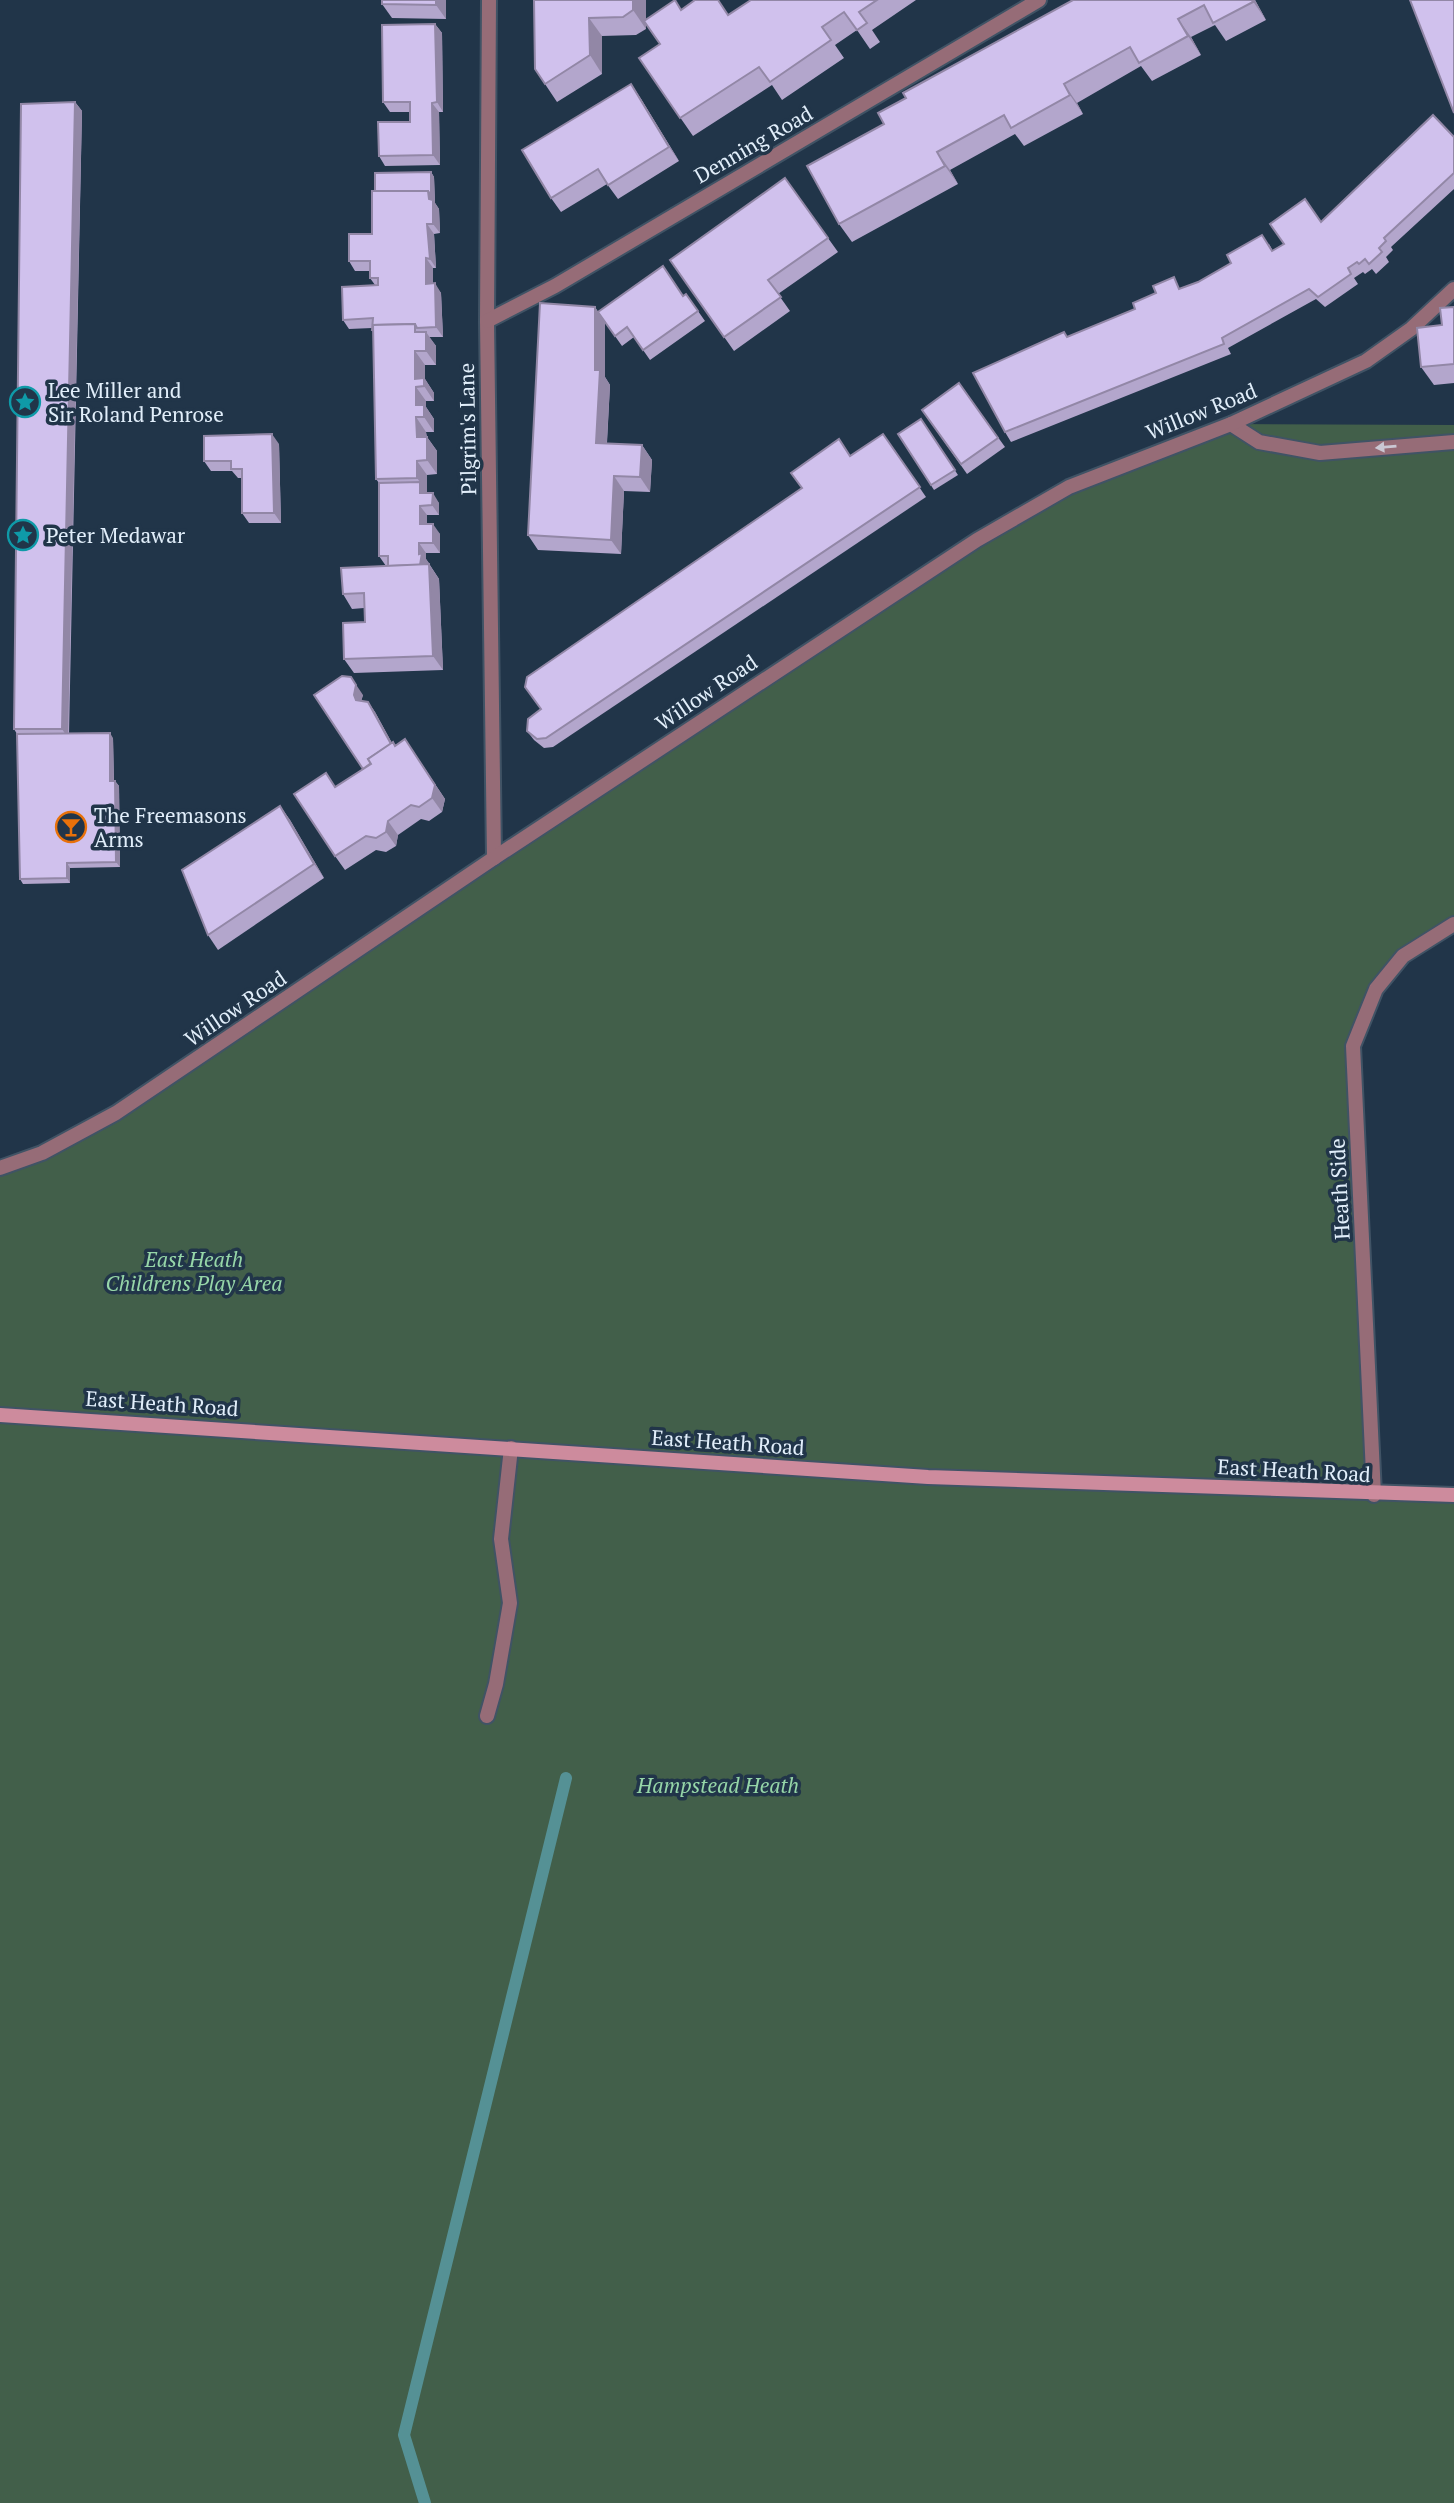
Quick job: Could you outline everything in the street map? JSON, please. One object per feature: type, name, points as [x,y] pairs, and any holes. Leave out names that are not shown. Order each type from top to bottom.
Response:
[{"type":"street","name":"Pilgrim's Lane","points":[[489,0],[487,321],[494,858]]},
{"type":"street","name":"Denning Road","points":[[487,321],[555,286],[1039,0]]},
{"type":"street","name":"Willow Road","points":[[0,1168],[42,1153],[116,1114],[494,858],[977,540],[1069,487],[1231,424],[1366,361],[1411,330],[1454,289]]},
{"type":"street","points":[[1231,424],[1258,442],[1320,453],[1454,442]]},
{"type":"street","name":"Heath Side","points":[[1374,1495],[1353,1046],[1376,989],[1396,964],[1403,956],[1454,924]]},
{"type":"street","name":"East Heath Road","points":[[0,1415],[928,1477],[1454,1496]]},
{"type":"street","points":[[486,1716],[496,1684],[510,1603],[501,1539],[511,1448]]},
{"type":"green space","name":"Hampstead Heath","points":[[1231,424],[1454,425],[1454,922],[1403,956],[1376,989],[1353,1046],[1374,1494],[1454,1495],[1454,2503],[0,2503],[0,1168],[42,1153],[1069,487]]},
{"type":"building","points":[[382,0],[436,0],[436,5],[382,4]]},
{"type":"building","points":[[534,0],[633,0],[633,10],[623,17],[589,18],[590,55],[545,84],[535,69]]},
{"type":"building","points":[[675,0],[681,10],[695,0],[718,0],[728,15],[751,0],[877,0],[859,12],[867,23],[857,30],[844,12],[822,27],[831,40],[770,82],[759,67],[680,118],[639,58],[660,44],[644,21]]},
{"type":"building","points":[[1073,0],[1253,2],[1213,23],[1204,5],[1178,19],[1188,36],[1139,63],[1130,47],[1064,84],[1070,95],[1011,128],[1004,115],[937,152],[945,166],[839,224],[807,166],[884,124],[878,113],[906,98],[903,93]]},
{"type":"building","points":[[1410,0],[1454,0],[1454,113]]},
{"type":"building","points":[[435,24],[437,102],[432,103],[433,155],[379,156],[378,122],[410,122],[410,102],[383,102],[382,25]]},
{"type":"building","points":[[631,84],[669,147],[608,185],[598,169],[551,198],[522,150]]},
{"type":"building","points":[[75,102],[62,729],[14,729],[21,104]]},
{"type":"building","points":[[1433,115],[1454,137],[1454,173],[1384,238],[1386,241],[1379,248],[1382,252],[1369,264],[1365,259],[1359,264],[1357,262],[1348,268],[1351,274],[1318,297],[1309,289],[1222,338],[1224,344],[1005,432],[973,373],[1064,332],[1067,337],[1135,309],[1133,303],[1156,293],[1153,286],[1174,277],[1179,289],[1198,282],[1231,263],[1227,255],[1262,235],[1272,251],[1284,244],[1270,224],[1305,199],[1321,222]]},
{"type":"building","points":[[431,172],[431,195],[428,191],[375,191],[375,173]]},
{"type":"building","points":[[785,178],[828,238],[768,280],[781,297],[724,337],[670,260]]},
{"type":"building","points":[[372,191],[428,191],[429,199],[433,200],[433,224],[427,224],[430,259],[426,258],[426,284],[435,283],[436,327],[417,328],[415,324],[373,325],[372,330],[373,318],[343,320],[342,287],[378,285],[378,278],[370,278],[370,261],[349,261],[349,234],[372,234]]},
{"type":"building","points":[[663,266],[683,296],[686,294],[698,311],[643,350],[627,327],[615,336],[598,312]]},
{"type":"building","points":[[540,303],[595,307],[595,370],[600,370],[596,443],[642,445],[640,477],[614,476],[611,540],[528,535]]},
{"type":"building","points":[[1454,307],[1454,364],[1421,367],[1417,328],[1442,325],[1440,308]]},
{"type":"building","points":[[415,324],[415,332],[426,332],[426,351],[415,351],[415,379],[424,378],[424,386],[416,387],[416,405],[424,405],[424,417],[416,417],[417,437],[427,437],[427,460],[417,461],[417,478],[376,479],[373,325]]},
{"type":"building","points":[[959,383],[998,438],[961,464],[922,410]]},
{"type":"building","points":[[921,419],[955,470],[931,485],[898,434]]},
{"type":"building","points":[[272,434],[274,513],[242,513],[242,469],[231,469],[231,461],[204,461],[204,436]]},
{"type":"building","points":[[883,434],[920,487],[546,738],[537,739],[527,731],[528,719],[541,709],[525,687],[527,677],[802,488],[791,473],[839,439],[850,456]]},
{"type":"building","points":[[420,482],[420,493],[433,493],[432,505],[420,506],[420,524],[433,524],[433,543],[419,543],[419,554],[422,553],[420,565],[388,566],[388,556],[379,556],[379,483]]},
{"type":"building","points":[[429,564],[433,656],[344,659],[343,623],[365,622],[364,593],[343,594],[341,568]]},
{"type":"building","points":[[342,676],[351,677],[356,685],[356,700],[368,702],[391,744],[368,759],[371,763],[363,769],[314,695]]},
{"type":"building","name":"The Freemasons Arms","points":[[110,733],[110,781],[115,781],[116,862],[67,863],[67,878],[20,879],[17,734]]},
{"type":"building","points":[[405,739],[435,785],[432,798],[419,807],[411,805],[388,821],[386,832],[376,838],[366,836],[335,856],[294,794],[326,773],[335,787],[371,764],[368,759],[393,742],[395,746]]},
{"type":"building","points":[[280,806],[314,864],[208,935],[182,870]]},
{"type":"waterway","points":[[425,2503],[404,2435],[566,1778]]},
{"type":"place","name":"Lee Miller and Sir Roland Penrose","points":[[25,402]]},
{"type":"place","name":"Peter Medawar","points":[[23,535]]},
{"type":"place","name":"The Freemasons Arms","points":[[71,827]]},
{"type":"park label","name":"East Heath Childrens Play Area","points":[[194,1271]]}]
